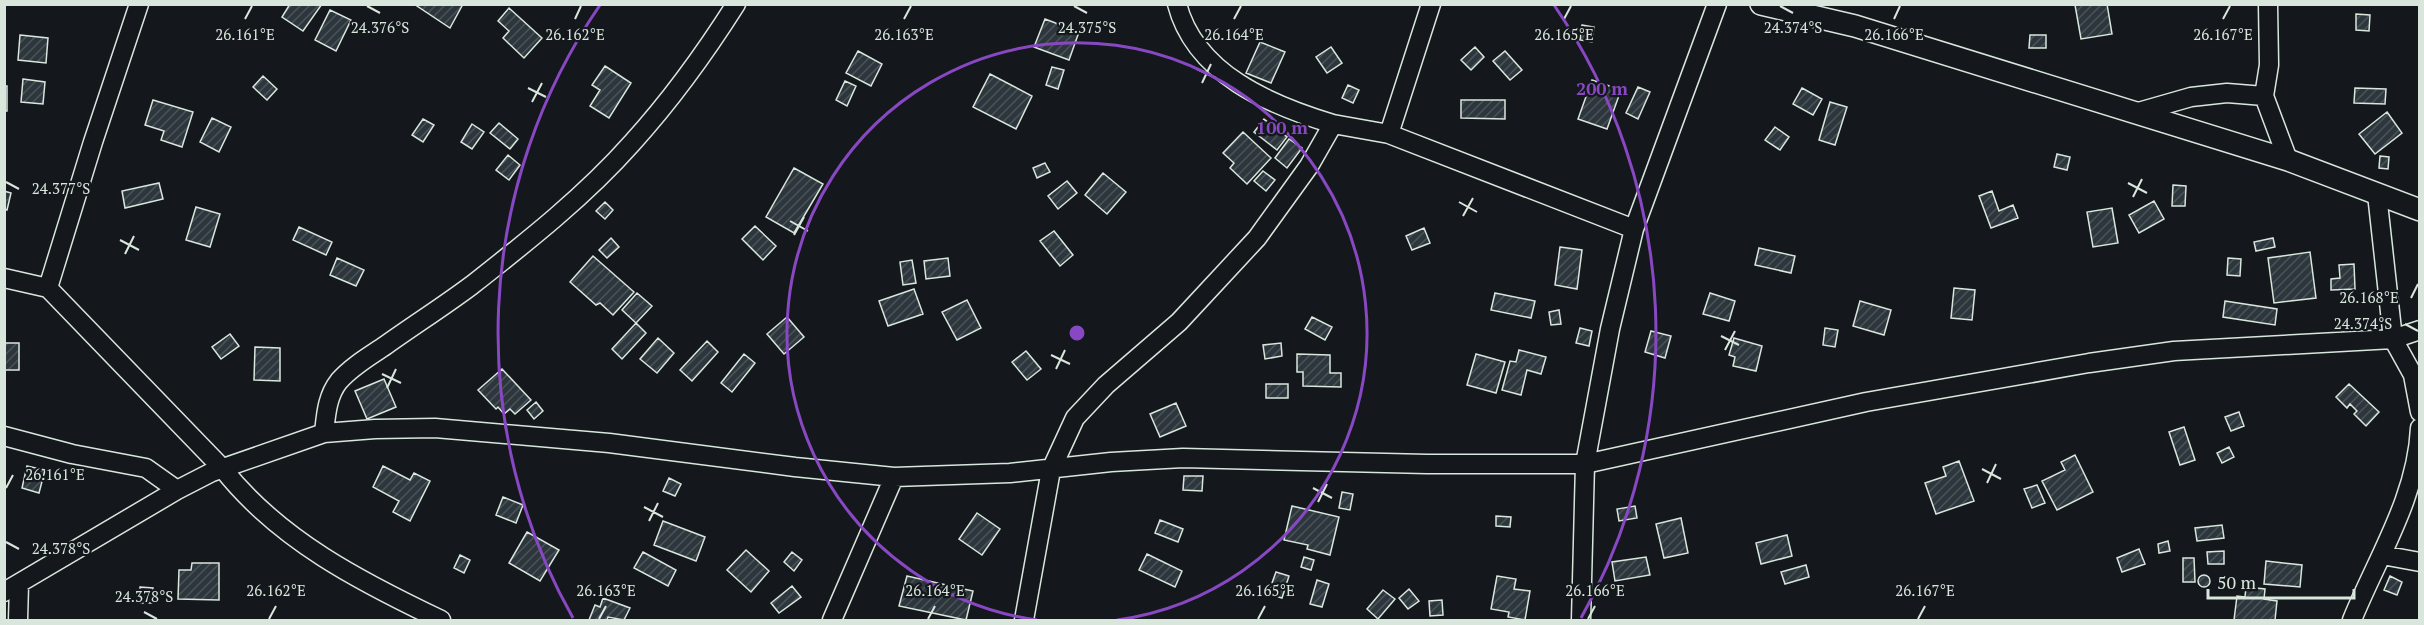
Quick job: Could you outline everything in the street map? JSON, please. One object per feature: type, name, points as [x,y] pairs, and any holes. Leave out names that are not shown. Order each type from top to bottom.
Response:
[{"type":"street","points":[[48,288],[139,4]]},
{"type":"street","points":[[324,433],[328,403],[332,390],[340,381],[366,358],[463,291],[517,250],[592,184],[632,144],[664,105],[711,44],[736,4]]},
{"type":"street","points":[[1177,4],[1180,17],[1193,44],[1222,73],[1266,99],[1302,115],[1333,124],[1389,134],[1634,229]]},
{"type":"street","points":[[1389,134],[1431,4]]},
{"type":"street","points":[[1581,621],[1585,464],[1610,329],[1634,229],[1717,4]]},
{"type":"street","points":[[1761,4],[1855,26],[2288,160],[2420,210]]},
{"type":"street","points":[[2268,4],[2269,65],[2264,96],[2288,160]]},
{"type":"street","points":[[2134,113],[2191,97],[2227,93],[2264,96]]},
{"type":"street","points":[[1024,621],[1051,470],[1075,418],[1106,385],[1179,322],[1257,238],[1309,166],[1333,124]]},
{"type":"street","points":[[2378,194],[2393,339],[2413,375],[2420,412]]},
{"type":"street","points":[[4,278],[48,288],[223,469],[253,504],[290,536],[353,575],[441,621]]},
{"type":"street","points":[[18,621],[12,588],[177,490],[223,469],[324,433],[435,428],[599,442],[894,477],[1051,470],[1111,462],[1183,458],[1427,464],[1585,464],[1866,402],[2089,363],[2174,351],[2393,339],[2420,330]]},
{"type":"street","points":[[2352,621],[2400,514],[2412,476],[2420,428]]},
{"type":"street","points":[[4,436],[72,454],[146,468],[177,490]]},
{"type":"street","points":[[832,621],[894,477]]},
{"type":"street","points":[[2382,555],[2420,562]]},
{"type":"building","points":[[290,4],[322,4],[303,31],[282,17]]},
{"type":"building","points":[[414,4],[463,4],[450,28]]},
{"type":"building","points":[[2107,4],[2112,34],[2081,39],[2075,5]]},
{"type":"building","points":[[509,8],[542,38],[524,58],[503,38],[509,31],[498,21]]},
{"type":"building","points":[[330,10],[351,20],[336,51],[315,40]]},
{"type":"building","points":[[2356,14],[2370,15],[2369,31],[2356,30]]},
{"type":"building","points":[[1045,19],[1079,32],[1069,60],[1034,47]]},
{"type":"building","points":[[1582,25],[1594,27],[1592,42],[1580,40]]},
{"type":"building","points":[[20,35],[48,38],[46,63],[18,60]]},
{"type":"building","points":[[2030,35],[2046,35],[2046,48],[2029,48]]},
{"type":"building","points":[[1260,42],[1285,52],[1271,83],[1246,73]]},
{"type":"building","points":[[1331,47],[1342,63],[1327,73],[1316,57]]},
{"type":"building","points":[[1475,47],[1484,57],[1471,70],[1461,60]]},
{"type":"building","points":[[858,51],[882,64],[871,86],[846,73]]},
{"type":"building","points":[[1505,51],[1522,70],[1510,80],[1493,61]]},
{"type":"building","points":[[605,66],[631,83],[609,118],[590,106],[600,90],[592,85]]},
{"type":"building","points":[[1052,67],[1064,70],[1058,89],[1046,85]]},
{"type":"building","points":[[990,74],[1032,96],[1016,129],[973,107]]},
{"type":"building","points":[[263,76],[277,89],[267,100],[253,87]]},
{"type":"building","points":[[23,79],[45,82],[43,104],[21,102]]},
{"type":"building","points":[[1592,80],[1621,90],[1607,129],[1578,119]]},
{"type":"building","points":[[845,81],[856,86],[847,106],[836,100]]},
{"type":"building","points":[[1348,85],[1359,90],[1353,103],[1342,98]]},
{"type":"building","points":[[4,86],[7,86],[7,111],[4,111]]},
{"type":"building","points":[[1638,87],[1650,92],[1638,119],[1626,113]]},
{"type":"building","points":[[1802,88],[1822,99],[1813,115],[1793,104]]},
{"type":"building","points":[[2355,88],[2386,89],[2385,104],[2354,103]]},
{"type":"building","points":[[153,100],[193,112],[182,147],[161,140],[164,131],[145,125]]},
{"type":"building","points":[[1461,100],[1505,100],[1505,119],[1461,118]]},
{"type":"building","points":[[1830,102],[1847,107],[1835,145],[1819,140]]},
{"type":"building","points":[[2387,112],[2402,133],[2375,154],[2359,134]]},
{"type":"building","points":[[212,118],[231,127],[219,152],[200,142]]},
{"type":"building","points":[[423,119],[434,125],[423,142],[412,135]]},
{"type":"building","points":[[1264,119],[1287,137],[1277,150],[1254,132]]},
{"type":"building","points":[[499,123],[518,139],[510,149],[490,133]]},
{"type":"building","points":[[472,124],[484,132],[472,149],[461,142]]},
{"type":"building","points":[[1775,127],[1789,137],[1780,150],[1765,140]]},
{"type":"building","points":[[1243,132],[1271,158],[1247,184],[1230,168],[1234,163],[1223,153]]},
{"type":"building","points":[[1289,139],[1302,148],[1287,168],[1275,158]]},
{"type":"building","points":[[2057,154],[2070,157],[2067,170],[2054,167]]},
{"type":"building","points":[[508,155],[520,165],[509,180],[496,170]]},
{"type":"building","points":[[2380,156],[2389,157],[2388,169],[2379,168]]},
{"type":"building","points":[[1045,163],[1050,172],[1037,178],[1033,168]]},
{"type":"building","points":[[794,168],[823,184],[794,233],[766,217]]},
{"type":"building","points":[[1263,171],[1275,180],[1266,191],[1254,181]]},
{"type":"building","points":[[1103,173],[1126,192],[1107,214],[1085,195]]},
{"type":"building","points":[[1067,181],[1077,193],[1058,209],[1048,196]]},
{"type":"building","points":[[159,183],[163,199],[125,208],[122,191]]},
{"type":"building","points":[[2173,185],[2186,186],[2185,206],[2172,206]]},
{"type":"building","points":[[4,191],[11,193],[7,210],[4,209]]},
{"type":"building","points":[[1992,191],[1999,211],[2013,205],[2018,218],[1991,228],[1979,196]]},
{"type":"building","points":[[2154,201],[2164,219],[2139,233],[2129,215]]},
{"type":"building","points":[[605,202],[613,210],[605,219],[596,211]]},
{"type":"building","points":[[196,207],[220,214],[210,247],[186,240]]},
{"type":"building","points":[[2112,208],[2118,243],[2093,247],[2087,212]]},
{"type":"building","points":[[755,226],[776,246],[763,260],[742,239]]},
{"type":"building","points":[[299,227],[332,242],[326,255],[293,240]]},
{"type":"building","points":[[1424,228],[1430,243],[1412,250],[1406,236]]},
{"type":"building","points":[[1054,231],[1073,255],[1060,266],[1040,241]]},
{"type":"building","points":[[611,238],[619,247],[607,258],[599,250]]},
{"type":"building","points":[[2273,238],[2275,247],[2256,251],[2254,242]]},
{"type":"building","points":[[1560,247],[1582,250],[1577,289],[1555,285]]},
{"type":"building","points":[[1759,248],[1795,256],[1791,273],[1755,265]]},
{"type":"building","points":[[2310,252],[2316,298],[2274,303],[2268,258]]},
{"type":"building","points":[[593,256],[634,292],[613,315],[600,303],[596,305],[570,282]]},
{"type":"building","points":[[337,258],[364,270],[356,286],[330,275]]},
{"type":"building","points":[[948,258],[950,276],[926,279],[924,261]]},
{"type":"building","points":[[2228,258],[2241,259],[2240,276],[2227,275]]},
{"type":"building","points":[[912,260],[916,283],[903,285],[900,262]]},
{"type":"building","points":[[2354,264],[2355,289],[2331,290],[2331,279],[2340,278],[2339,265]]},
{"type":"building","points":[[1954,288],[1975,290],[1972,320],[1951,318]]},
{"type":"building","points":[[914,289],[923,314],[888,326],[879,301]]},
{"type":"building","points":[[637,293],[652,306],[636,323],[622,310]]},
{"type":"building","points":[[1495,293],[1535,301],[1531,318],[1491,310]]},
{"type":"building","points":[[1710,293],[1735,301],[1729,321],[1703,314]]},
{"type":"building","points":[[967,300],[981,328],[957,340],[942,312]]},
{"type":"building","points":[[1860,301],[1891,310],[1884,335],[1853,326]]},
{"type":"building","points":[[2225,301],[2277,309],[2275,325],[2223,317]]},
{"type":"building","points":[[1559,310],[1561,324],[1551,325],[1549,312]]},
{"type":"building","points":[[787,317],[804,337],[784,354],[767,334]]},
{"type":"building","points":[[1312,317],[1332,327],[1325,340],[1305,329]]},
{"type":"building","points":[[636,323],[646,333],[622,359],[612,349]]},
{"type":"building","points":[[1580,328],[1592,331],[1589,346],[1576,343]]},
{"type":"building","points":[[1825,328],[1838,330],[1835,347],[1823,345]]},
{"type":"building","points":[[1651,331],[1671,336],[1665,358],[1645,352]]},
{"type":"building","points":[[230,334],[239,346],[221,359],[212,347]]},
{"type":"building","points":[[658,338],[674,353],[657,373],[640,359]]},
{"type":"building","points":[[1734,338],[1762,346],[1756,371],[1733,366],[1735,357],[1729,355]]},
{"type":"building","points":[[707,341],[718,352],[692,381],[680,370]]},
{"type":"building","points":[[4,343],[19,343],[19,370],[4,370]]},
{"type":"building","points":[[1281,343],[1282,356],[1265,359],[1263,345]]},
{"type":"building","points":[[255,347],[280,348],[280,381],[254,380]]},
{"type":"building","points":[[1519,350],[1546,357],[1541,374],[1527,370],[1521,395],[1502,390],[1510,361],[1516,362]]},
{"type":"building","points":[[1026,351],[1041,369],[1027,380],[1012,362]]},
{"type":"building","points":[[744,354],[755,363],[732,392],[721,383]]},
{"type":"building","points":[[1297,354],[1330,355],[1330,373],[1341,373],[1341,387],[1303,386],[1303,372],[1297,372]]},
{"type":"building","points":[[1476,354],[1505,362],[1496,393],[1467,385]]},
{"type":"building","points":[[502,369],[531,400],[515,414],[510,409],[504,414],[498,407],[496,409],[478,390]]},
{"type":"building","points":[[384,379],[396,407],[367,419],[355,391]]},
{"type":"building","points":[[1266,384],[1288,384],[1288,398],[1266,398]]},
{"type":"building","points":[[2349,384],[2379,412],[2366,426],[2354,414],[2357,411],[2350,404],[2347,408],[2336,397]]},
{"type":"building","points":[[536,402],[543,411],[534,419],[527,410]]},
{"type":"building","points":[[1176,403],[1186,426],[1160,437],[1150,414]]},
{"type":"building","points":[[2239,412],[2244,426],[2231,431],[2225,417]]},
{"type":"building","points":[[2184,427],[2195,460],[2180,465],[2169,432]]},
{"type":"building","points":[[2229,447],[2234,457],[2222,463],[2217,453]]},
{"type":"building","points":[[2075,455],[2093,492],[2057,510],[2042,481],[2065,470],[2061,462]]},
{"type":"building","points":[[1959,461],[1974,501],[1936,514],[1925,483],[1946,476],[1943,467]]},
{"type":"building","points":[[27,466],[45,470],[39,493],[22,488]]},
{"type":"building","points":[[383,466],[410,480],[414,473],[430,481],[410,521],[393,512],[399,501],[373,487]]},
{"type":"building","points":[[1184,476],[1203,476],[1202,491],[1183,490]]},
{"type":"building","points":[[669,478],[681,484],[675,496],[663,491]]},
{"type":"building","points":[[2037,485],[2045,503],[2032,508],[2024,489]]},
{"type":"building","points":[[1342,492],[1353,494],[1350,510],[1339,508]]},
{"type":"building","points":[[503,497],[523,505],[516,523],[496,515]]},
{"type":"building","points":[[1292,506],[1339,517],[1330,555],[1307,549],[1308,545],[1284,540]]},
{"type":"building","points":[[1635,506],[1637,518],[1619,521],[1617,509]]},
{"type":"building","points":[[977,513],[1000,529],[982,555],[959,539]]},
{"type":"building","points":[[1496,516],[1511,517],[1510,527],[1496,526]]},
{"type":"building","points":[[1681,518],[1688,553],[1664,558],[1656,524]]},
{"type":"building","points":[[1160,520],[1183,529],[1178,542],[1155,533]]},
{"type":"building","points":[[663,521],[705,537],[696,561],[654,545]]},
{"type":"building","points":[[2222,525],[2224,538],[2197,541],[2195,528]]},
{"type":"building","points":[[527,532],[559,550],[540,581],[509,563]]},
{"type":"building","points":[[1787,535],[1792,556],[1761,564],[1756,543]]},
{"type":"building","points":[[2168,541],[2170,551],[2159,553],[2158,544]]},
{"type":"building","points":[[2139,549],[2145,564],[2122,572],[2117,558]]},
{"type":"building","points":[[746,550],[769,571],[751,592],[727,570]]},
{"type":"building","points":[[2224,551],[2224,564],[2208,564],[2207,552]]},
{"type":"building","points":[[643,552],[676,570],[668,586],[634,568]]},
{"type":"building","points":[[792,552],[802,560],[794,571],[784,562]]},
{"type":"building","points":[[1147,554],[1182,571],[1175,587],[1139,570]]},
{"type":"building","points":[[460,555],[470,560],[464,573],[454,568]]},
{"type":"building","points":[[1304,557],[1314,560],[1311,570],[1301,567]]},
{"type":"building","points":[[1646,557],[1650,575],[1615,581],[1612,562]]},
{"type":"building","points":[[2183,558],[2194,558],[2195,582],[2183,582]]},
{"type":"building","points":[[2266,561],[2302,565],[2300,587],[2264,584]]},
{"type":"building","points":[[192,563],[219,563],[219,600],[178,599],[179,570],[191,570]]},
{"type":"building","points":[[1806,565],[1809,577],[1785,584],[1781,572]]},
{"type":"building","points":[[1276,572],[1289,576],[1282,598],[1268,594]]},
{"type":"building","points":[[2206,575],[2210,581],[2206,587],[2202,587],[2198,579]]},
{"type":"building","points":[[907,576],[973,591],[966,620],[899,606]]},
{"type":"building","points":[[1497,576],[1516,579],[1514,589],[1530,591],[1525,620],[1508,617],[1509,612],[1491,609]]},
{"type":"building","points":[[2390,576],[2402,582],[2397,595],[2384,590]]},
{"type":"building","points":[[1317,580],[1329,584],[1322,607],[1310,604]]},
{"type":"building","points":[[792,586],[801,597],[779,613],[771,603]]},
{"type":"building","points":[[140,587],[153,588],[152,603],[140,603]]},
{"type":"building","points":[[2246,587],[2265,589],[2264,599],[2277,601],[2275,620],[2234,620],[2237,596],[2245,597]]},
{"type":"building","points":[[1409,589],[1419,601],[1408,609],[1399,598]]},
{"type":"building","points":[[1383,590],[1395,599],[1378,619],[1367,609]]},
{"type":"building","points":[[603,598],[630,608],[624,620],[608,617],[607,620],[589,620],[595,605],[600,607]]},
{"type":"building","points":[[1442,600],[1443,615],[1430,616],[1429,601]]}]
